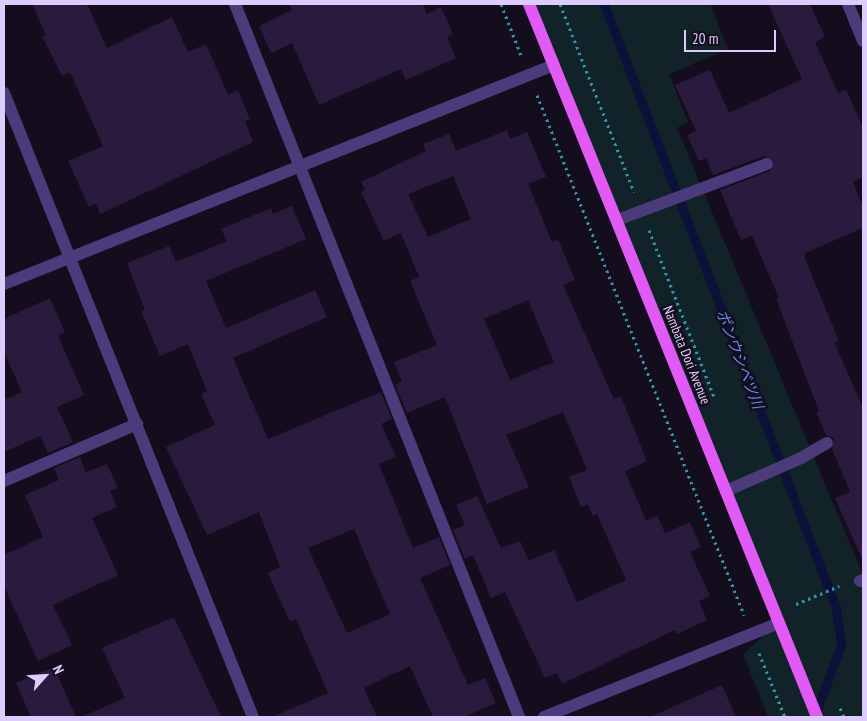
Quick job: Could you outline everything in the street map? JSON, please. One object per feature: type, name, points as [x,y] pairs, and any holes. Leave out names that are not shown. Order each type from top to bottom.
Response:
[{"type":"main road","name":"Nambata Dori Avenue","points":[[529,4],[817,717]]},
{"type":"street","points":[[235,4],[519,717]]},
{"type":"street","points":[[848,4],[863,41]]},
{"type":"street","points":[[4,284],[554,65]]},
{"type":"street","points":[[4,93],[138,424],[252,717]]},
{"type":"street","points":[[617,220],[767,164]]},
{"type":"street","points":[[4,480],[138,424]]},
{"type":"street","points":[[726,490],[801,458],[827,443]]},
{"type":"street","points":[[544,717],[779,623]]},
{"type":"path","points":[[501,4],[523,59]]},
{"type":"path","points":[[560,4],[716,400]]},
{"type":"path","points":[[534,87],[746,620]]},
{"type":"path","points":[[796,604],[844,584]]},
{"type":"path","points":[[792,595],[799,612]]},
{"type":"path","points":[[757,648],[785,717]]},
{"type":"green space","points":[[529,4],[717,4],[711,6],[728,49],[669,74],[688,122],[677,128],[863,575],[863,717],[768,717],[743,654],[779,622]]},
{"type":"building","points":[[32,4],[87,4],[107,48],[172,17],[188,52],[206,44],[228,95],[238,90],[250,120],[245,121],[253,142],[100,214],[96,203],[89,207],[68,161],[103,146],[70,72],[62,76],[42,36],[46,35]]},
{"type":"building","points":[[289,4],[423,4],[427,14],[441,7],[453,34],[447,37],[456,58],[406,80],[401,69],[319,105],[292,43],[271,53],[259,26],[292,10]]},
{"type":"building","points":[[768,4],[810,4],[825,37],[815,42],[838,93],[846,89],[863,128],[863,177],[853,182],[863,207],[863,228],[805,253],[805,259],[839,341],[834,342],[863,408],[863,561],[835,498],[850,492],[832,449],[834,439],[826,435],[816,412],[819,411],[776,299],[779,298],[752,236],[741,240],[720,190],[770,171],[774,161],[764,156],[713,175],[706,158],[699,161],[687,135],[696,131],[675,85],[710,70],[729,113],[802,79]]},
{"type":"building","points":[[507,130],[510,139],[527,132],[546,177],[528,184],[552,242],[558,239],[575,280],[563,285],[614,399],[621,396],[647,461],[625,471],[646,521],[657,516],[665,533],[690,522],[701,547],[690,552],[710,596],[699,601],[707,620],[677,634],[675,630],[562,684],[557,673],[545,678],[505,592],[491,598],[473,555],[465,559],[453,530],[465,525],[456,505],[477,496],[501,548],[520,541],[529,561],[554,550],[577,602],[626,580],[597,514],[593,516],[588,504],[581,507],[569,477],[587,470],[563,412],[506,435],[529,487],[487,504],[445,397],[407,413],[395,385],[402,382],[394,362],[437,345],[410,281],[419,277],[401,233],[384,241],[361,192],[365,190],[361,182],[426,151],[423,144],[449,134],[456,151]],"holes":[[[453,176],[471,219],[428,237],[408,194]],[[528,300],[554,362],[510,380],[484,319]]]},
{"type":"building","points":[[292,206],[306,239],[206,281],[226,328],[315,290],[327,317],[233,358],[268,439],[381,392],[392,419],[381,424],[396,457],[379,464],[413,548],[439,537],[450,565],[420,578],[468,685],[485,678],[496,703],[464,717],[433,717],[410,666],[364,688],[377,717],[272,717],[328,693],[296,619],[290,622],[268,573],[280,567],[259,512],[207,535],[166,447],[215,425],[201,394],[207,391],[188,344],[160,356],[141,311],[145,310],[127,263],[169,246],[176,262],[227,241],[221,229],[271,208],[273,214]],"holes":[[[354,529],[390,614],[347,633],[308,548]]]},
{"type":"building","points":[[50,298],[65,332],[58,336],[84,395],[57,407],[73,442],[48,453],[40,436],[4,452],[4,400],[22,392],[4,352],[4,319]]},
{"type":"building","points":[[80,457],[86,472],[107,464],[118,488],[110,491],[117,507],[92,518],[118,575],[53,605],[72,645],[38,661],[4,586],[4,555],[43,537],[25,495],[59,480],[54,468]]},
{"type":"building","points":[[174,617],[221,717],[81,717],[125,698],[102,648]]},
{"type":"building","points":[[54,667],[76,717],[31,717],[16,683]]},
{"type":"building","points":[[722,685],[736,717],[650,717]]},
{"type":"waterway","name":"ポンウシベツ川","points":[[604,4],[836,608],[841,645],[815,715]]}]
